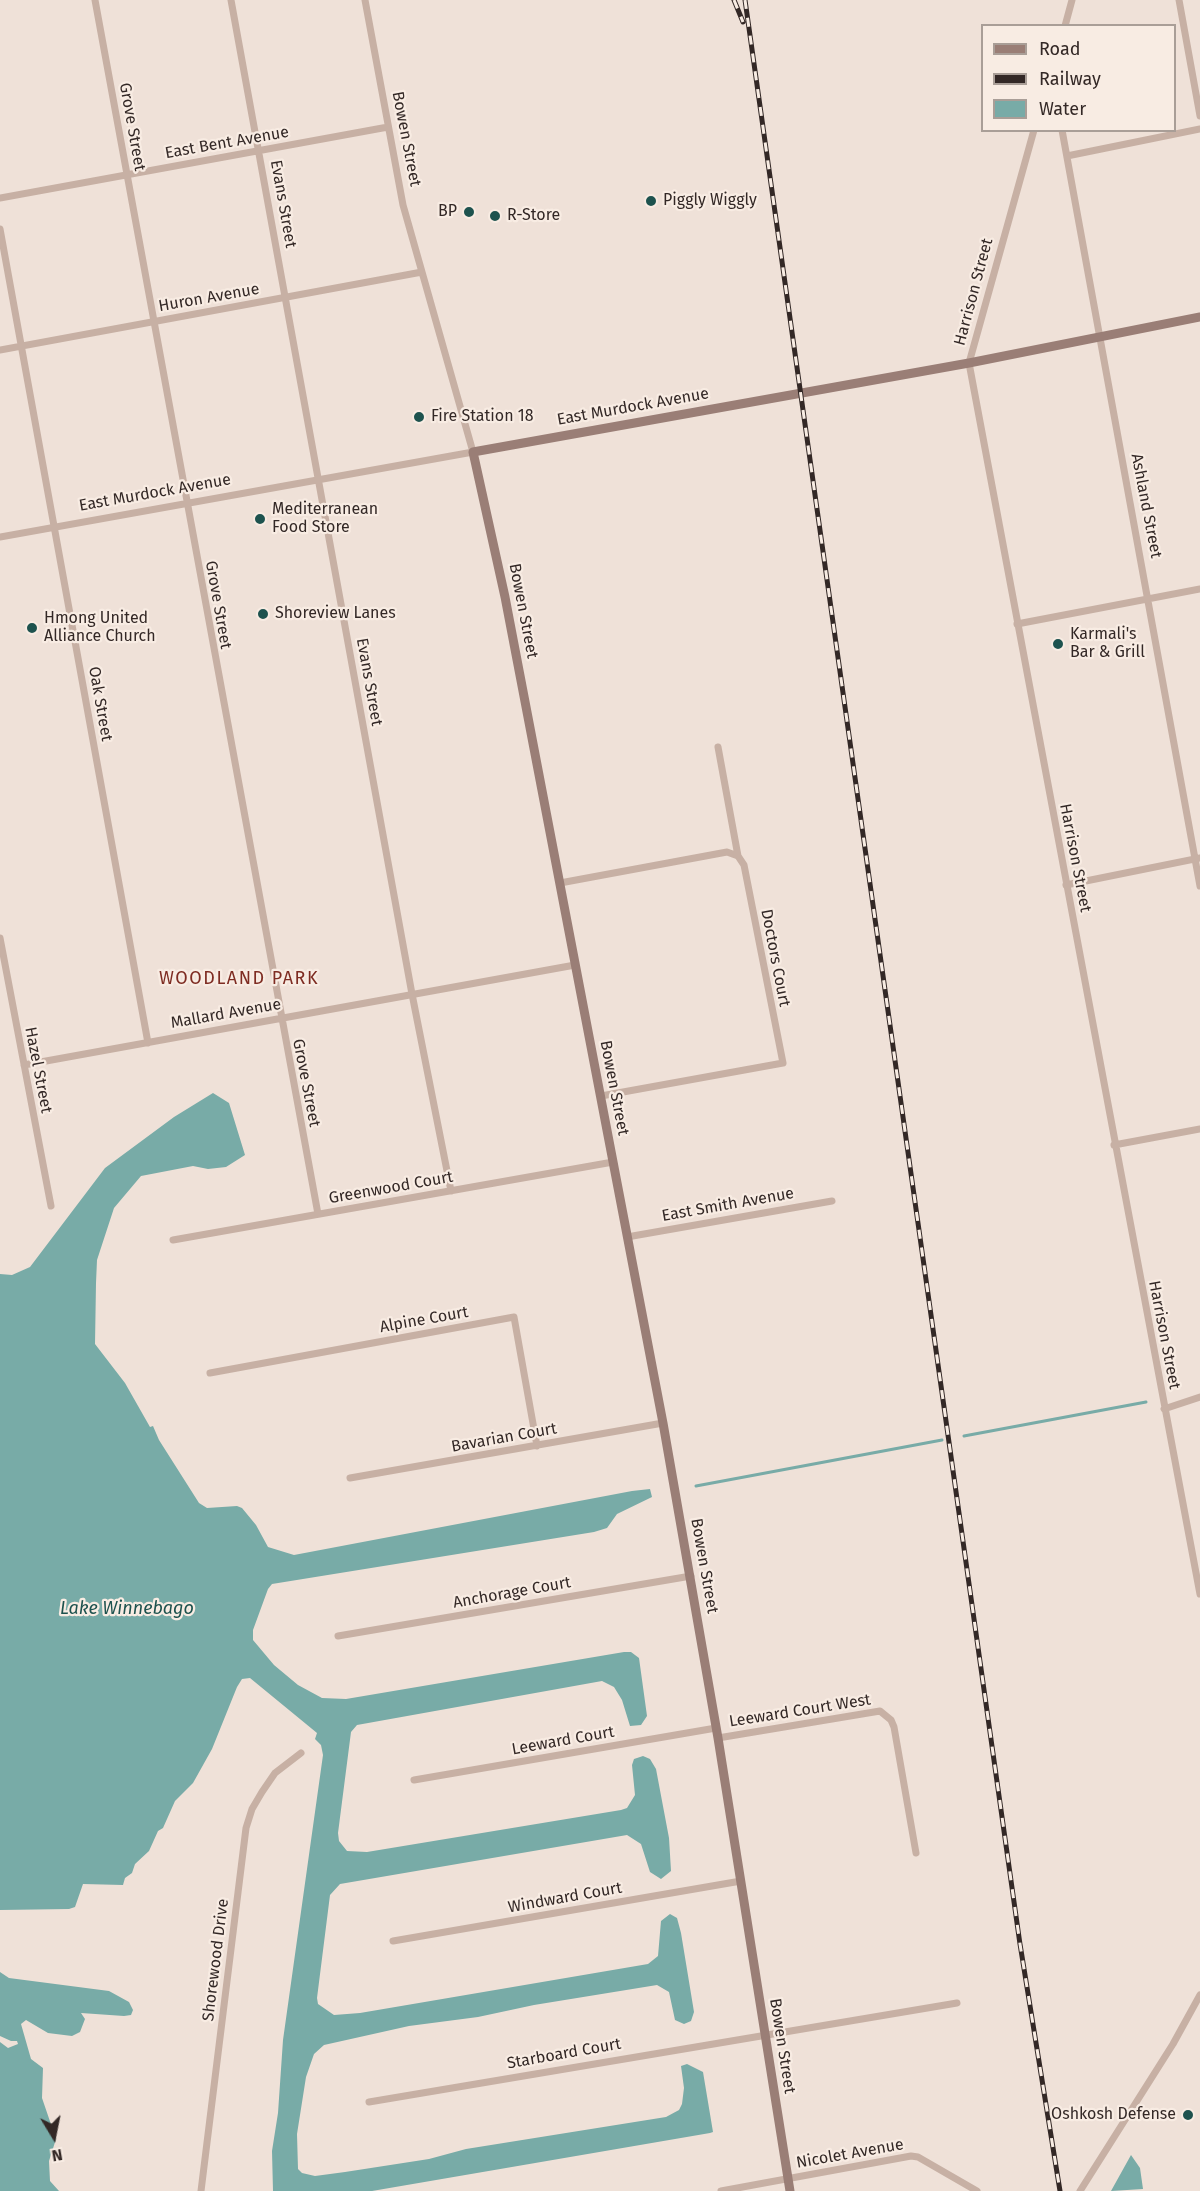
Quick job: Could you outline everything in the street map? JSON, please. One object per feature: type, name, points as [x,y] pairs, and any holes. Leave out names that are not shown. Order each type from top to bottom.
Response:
[{"type":"main road","name":"East Murdock Avenue","points":[[473,452],[969,363],[1200,318]]},
{"type":"main road","name":"Bowen Street","points":[[473,452],[505,597],[691,1576],[790,2191]]},
{"type":"street","name":"Grove Street","points":[[95,0],[280,1018],[318,1214]]},
{"type":"street","name":"Evans Street","points":[[231,0],[412,994],[451,1191]]},
{"type":"street","name":"Bowen Street","points":[[365,0],[403,205],[473,452]]},
{"type":"street","points":[[1066,24],[1072,0]]},
{"type":"street","points":[[1179,0],[1200,116]]},
{"type":"street","name":"East Bent Avenue","points":[[0,198],[388,127]]},
{"type":"street","points":[[1067,156],[1200,129]]},
{"type":"street","name":"Harrison Street","points":[[1033,132],[969,363],[1200,1594]]},
{"type":"street","name":"Ashland Street","points":[[1062,132],[1198,859],[1200,886]]},
{"type":"street","name":"Oak Street","points":[[0,229],[148,1043]]},
{"type":"street","name":"Huron Avenue","points":[[0,350],[422,272]]},
{"type":"street","name":"East Murdock Avenue","points":[[0,537],[473,452]]},
{"type":"street","points":[[1017,624],[1200,589]]},
{"type":"street","points":[[718,747],[738,856]]},
{"type":"street","points":[[560,883],[727,852],[738,856]]},
{"type":"street","name":"Doctors Court","points":[[601,1096],[783,1064],[744,865],[738,856]]},
{"type":"street","points":[[1066,885],[1198,859]]},
{"type":"street","name":"Hazel Street","points":[[0,938],[51,1206]]},
{"type":"street","name":"Mallard Avenue","points":[[24,1065],[575,965]]},
{"type":"street","points":[[1114,1145],[1200,1129]]},
{"type":"street","name":"Greenwood Court","points":[[173,1240],[613,1162]]},
{"type":"street","name":"East Smith Avenue","points":[[627,1237],[832,1201]]},
{"type":"street","name":"Alpine Court","points":[[210,1373],[514,1317],[537,1446]]},
{"type":"street","points":[[1164,1408],[1200,1397]]},
{"type":"street","name":"Bavarian Court","points":[[350,1478],[663,1423]]},
{"type":"street","name":"Anchorage Court","points":[[338,1636],[691,1576]]},
{"type":"street","name":"Leeward Court West","points":[[717,1733],[880,1711],[891,1719],[894,1726],[916,1853]]},
{"type":"street","name":"Leeward Court","points":[[414,1780],[717,1733]]},
{"type":"street","name":"Shorewood Drive","points":[[201,2191],[246,1828],[252,1809],[275,1773],[301,1753]]},
{"type":"street","name":"Windward Court","points":[[393,1941],[741,1881]]},
{"type":"street","points":[[1080,2191],[1173,2044],[1200,1995]]},
{"type":"street","name":"Starboard Court","points":[[369,2102],[957,2003]]},
{"type":"street","name":"Nicolet Avenue","points":[[721,2191],[911,2156],[918,2157],[977,2191]]},
{"type":"water","name":"Lake Winnebago","points":[[213,1093],[229,1103],[245,1155],[226,1167],[208,1169],[193,1166],[141,1176],[114,1208],[97,1260],[96,1283],[95,1344],[125,1383],[150,1427],[153,1426],[159,1440],[199,1503],[207,1508],[237,1506],[242,1508],[256,1525],[268,1547],[294,1555],[632,1491],[650,1489],[652,1497],[617,1514],[607,1528],[594,1532],[272,1584],[268,1589],[253,1630],[253,1640],[274,1665],[298,1685],[322,1698],[346,1699],[624,1652],[631,1652],[639,1658],[647,1716],[641,1725],[630,1726],[622,1700],[614,1687],[602,1681],[357,1725],[351,1732],[338,1833],[339,1841],[347,1851],[367,1852],[621,1810],[627,1808],[635,1795],[632,1765],[634,1759],[643,1756],[650,1759],[656,1769],[669,1838],[671,1871],[661,1879],[650,1872],[641,1844],[627,1835],[340,1884],[330,1895],[318,2004],[334,2015],[360,2013],[648,1964],[658,1956],[661,1921],[670,1914],[677,1918],[681,1933],[694,2012],[691,2021],[684,2024],[675,2020],[669,1992],[657,1985],[534,2005],[478,2017],[409,2026],[324,2045],[314,2054],[306,2077],[297,2134],[298,2169],[302,2173],[315,2176],[345,2172],[429,2159],[466,2149],[666,2117],[679,2110],[682,2104],[684,2088],[681,2066],[687,2064],[703,2072],[713,2132],[372,2191],[273,2191],[272,2151],[278,2113],[283,2040],[323,1755],[321,1745],[315,1739],[317,1733],[250,1678],[242,1679],[237,1687],[212,1749],[193,1783],[175,1801],[163,1828],[158,1831],[149,1851],[135,1864],[132,1873],[125,1878],[123,1885],[83,1884],[75,1907],[69,1909],[0,1910],[0,1274],[12,1275],[30,1267],[105,1168],[174,1117]]},
{"type":"water","points":[[0,1972],[9,1978],[109,1991],[129,2002],[133,2010],[131,2015],[124,2016],[81,2013],[85,2019],[80,2032],[72,2036],[48,2033],[26,2020],[21,2024],[31,2059],[43,2068],[42,2098],[56,2139],[49,2161],[50,2181],[59,2191],[0,2191],[0,2042],[8,2048],[18,2044],[17,2041],[0,2036]]},
{"type":"water","points":[[1131,2155],[1140,2168],[1143,2189],[1111,2191]]},
{"type":"waterway","points":[[964,1436],[1146,1402]]},
{"type":"waterway","points":[[696,1486],[942,1440]]},
{"type":"railway","points":[[734,0],[743,22]]},
{"type":"railway","points":[[745,0],[1020,1944],[1060,2191]]},
{"type":"place","name":"Piggly Wiggly","points":[[651,201]]},
{"type":"place","name":"BP","points":[[469,212]]},
{"type":"place","name":"R-Store","points":[[495,216]]},
{"type":"place","name":"Fire Station 18","points":[[419,417]]},
{"type":"place","name":"Mediterranean Food Store","points":[[260,519]]},
{"type":"place","name":"Shoreview Lanes","points":[[263,614]]},
{"type":"place","name":"Hmong United Alliance Church","points":[[32,628]]},
{"type":"place","name":"Karmali's Bar & Grill","points":[[1058,644]]},
{"type":"place","name":"Oshkosh Defense","points":[[1188,2115]]},
{"type":"district","name":"WOODLAND PARK","points":[[239,979]]}]
